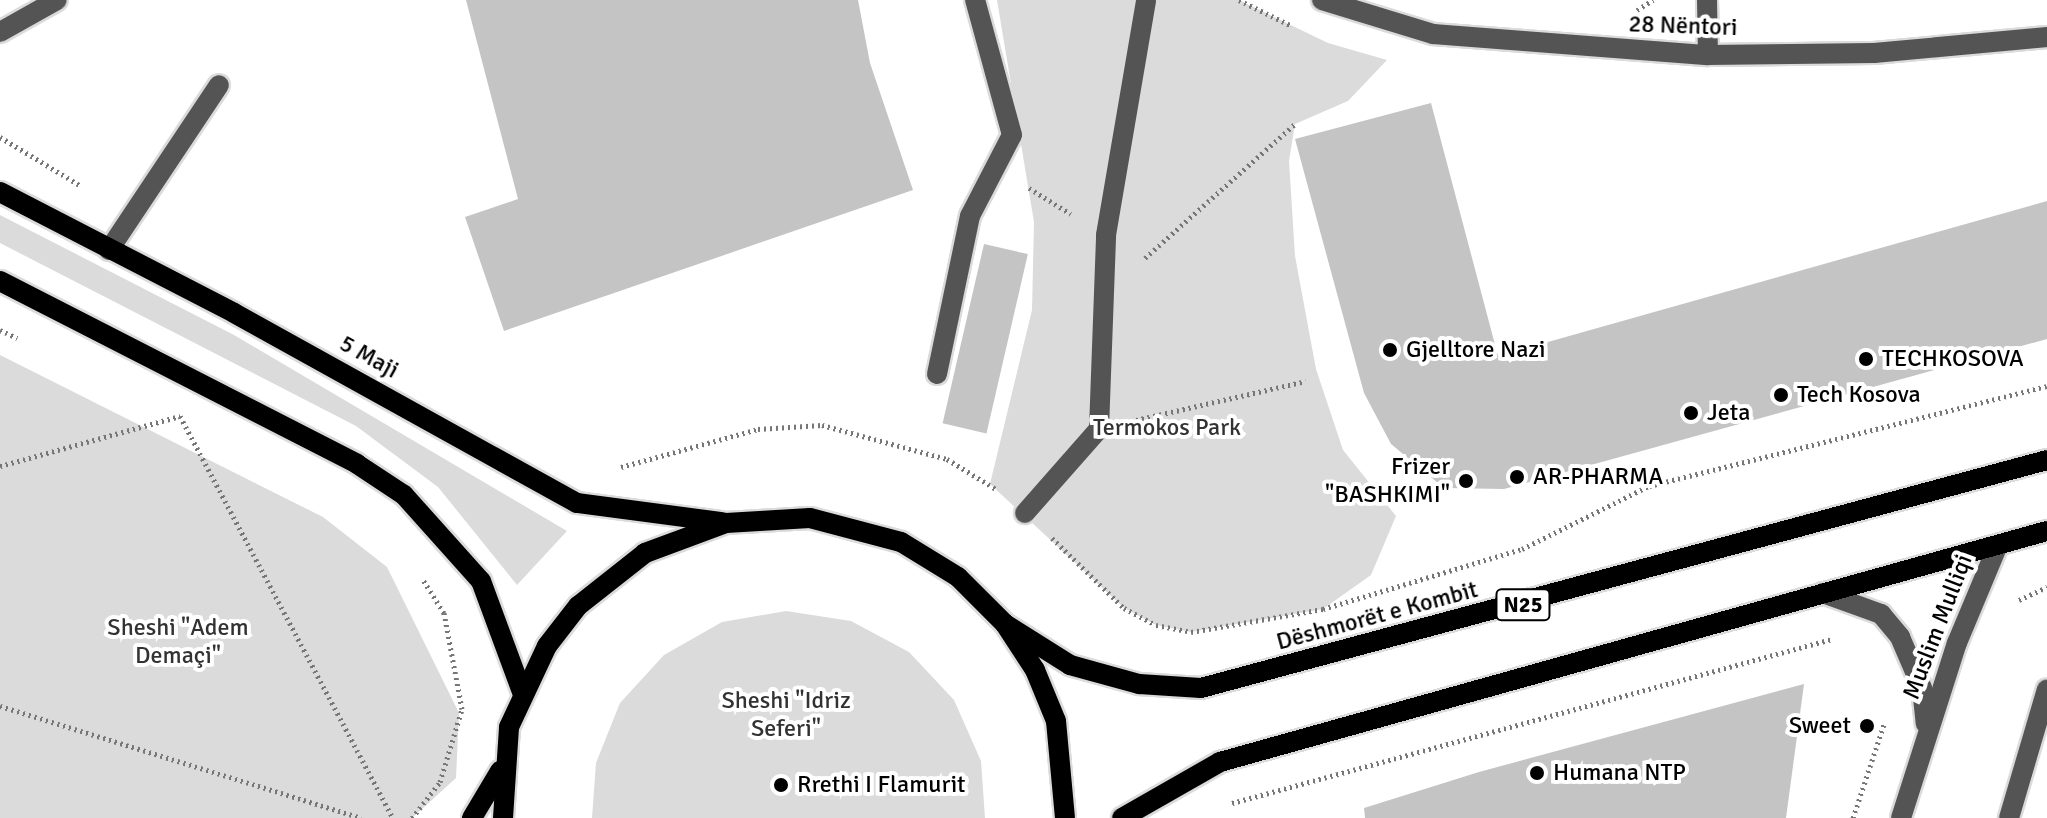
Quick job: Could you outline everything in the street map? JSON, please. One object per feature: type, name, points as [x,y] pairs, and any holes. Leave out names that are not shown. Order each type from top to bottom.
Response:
[{"type":"main road","name":"5 Maji","points":[[0,192],[577,503],[726,523]]},
{"type":"main road","points":[[0,281],[357,464],[404,495],[481,581],[522,692]]},
{"type":"main road","name":"Dëshmorët e Kombit","points":[[1005,624],[1070,665],[1139,684],[1201,688],[2047,460]]},
{"type":"main road","points":[[503,818],[503,764],[522,692],[578,606],[645,553],[726,523],[810,518],[901,542],[958,577],[1005,624],[1035,670],[1056,721],[1065,818]]},
{"type":"main road","points":[[1122,818],[1220,762],[2047,531]]},
{"type":"main road","points":[[472,818],[503,764]]},
{"type":"street","points":[[0,32],[57,0]]},
{"type":"street","points":[[937,374],[970,216],[1012,135],[975,0]]},
{"type":"street","points":[[1025,513],[1099,429],[1108,290],[1106,235],[1146,0]]},
{"type":"street","name":"28 Nëntori","points":[[1322,0],[1433,34],[1708,55],[1874,53],[2047,37]]},
{"type":"street","points":[[1707,0],[1708,55]]},
{"type":"street","points":[[109,250],[219,85]]},
{"type":"street","name":"Muslim Mulliqi","points":[[1901,818],[1927,728],[1998,545]]},
{"type":"street","name":"Muslim Mulliqi","points":[[1823,593],[1881,614],[1900,637],[1922,688],[1927,728]]},
{"type":"street","points":[[2009,818],[2047,689]]},
{"type":"path","points":[[1108,290],[1295,124]]},
{"type":"path","points":[[0,137],[133,215]]},
{"type":"path","points":[[0,330],[26,342]]},
{"type":"path","points":[[1099,429],[1306,381]]},
{"type":"path","points":[[614,468],[758,429],[822,425],[947,459],[1025,513],[1124,608],[1156,625],[1191,632],[1323,609],[1522,549],[1649,486],[2047,386]]},
{"type":"path","points":[[166,409],[195,423]]},
{"type":"path","points":[[0,466],[180,416]]},
{"type":"path","points":[[180,416],[393,818]]},
{"type":"path","points":[[412,818],[440,782],[462,709],[444,613],[413,563]]},
{"type":"path","points":[[1229,804],[1839,639]]},
{"type":"path","points":[[0,706],[361,818]]},
{"type":"path","points":[[1853,818],[1888,713]]},
{"type":"green space","name":"Termokos Park","points":[[997,0],[1239,0],[1328,43],[1387,60],[1348,101],[1295,124],[1289,161],[1295,256],[1316,369],[1343,450],[1396,516],[1371,575],[1323,609],[1191,632],[1156,625],[1124,608],[990,484],[1032,310],[1034,222]]},
{"type":"green space","points":[[0,215],[234,335],[567,531],[517,585],[438,487],[356,426],[0,243]]},
{"type":"green space","name":"Sheshi \"Adem Demaçi\"","points":[[0,355],[323,517],[387,567],[459,713],[456,778],[412,818],[0,818]]},
{"type":"green space","name":"Sheshi \"Idriz Seferi\"","points":[[786,611],[851,621],[909,652],[954,700],[981,761],[985,818],[592,818],[596,763],[620,703],[664,655],[722,622]]},
{"type":"building","points":[[466,0],[858,0],[870,63],[913,190],[504,331],[465,217],[518,199]]},
{"type":"building","points":[[1431,103],[1498,356],[2047,201],[2047,339],[1504,489],[1444,488],[1391,444],[1364,393],[1295,139]]},
{"type":"building","points":[[984,244],[1028,254],[986,433],[943,423]]},
{"type":"building","points":[[1804,684],[1786,818],[1365,818],[1364,808],[1479,772]]},
{"type":"place","name":"Gjelltore Nazi","points":[[1390,350]]},
{"type":"place","name":"TECHKOSOVA","points":[[1866,359]]},
{"type":"place","name":"Tech Kosova","points":[[1781,395]]},
{"type":"place","name":"Jeta","points":[[1691,413]]},
{"type":"place","name":"AR-PHARMA","points":[[1517,477]]},
{"type":"place","name":"Frizer \"BASHKIMI\"","points":[[1466,481]]},
{"type":"place","name":"Sweet","points":[[1867,726]]},
{"type":"place","name":"Humana NTP","points":[[1537,773]]},
{"type":"place","name":"Rrethi I Flamurit","points":[[781,785]]}]
